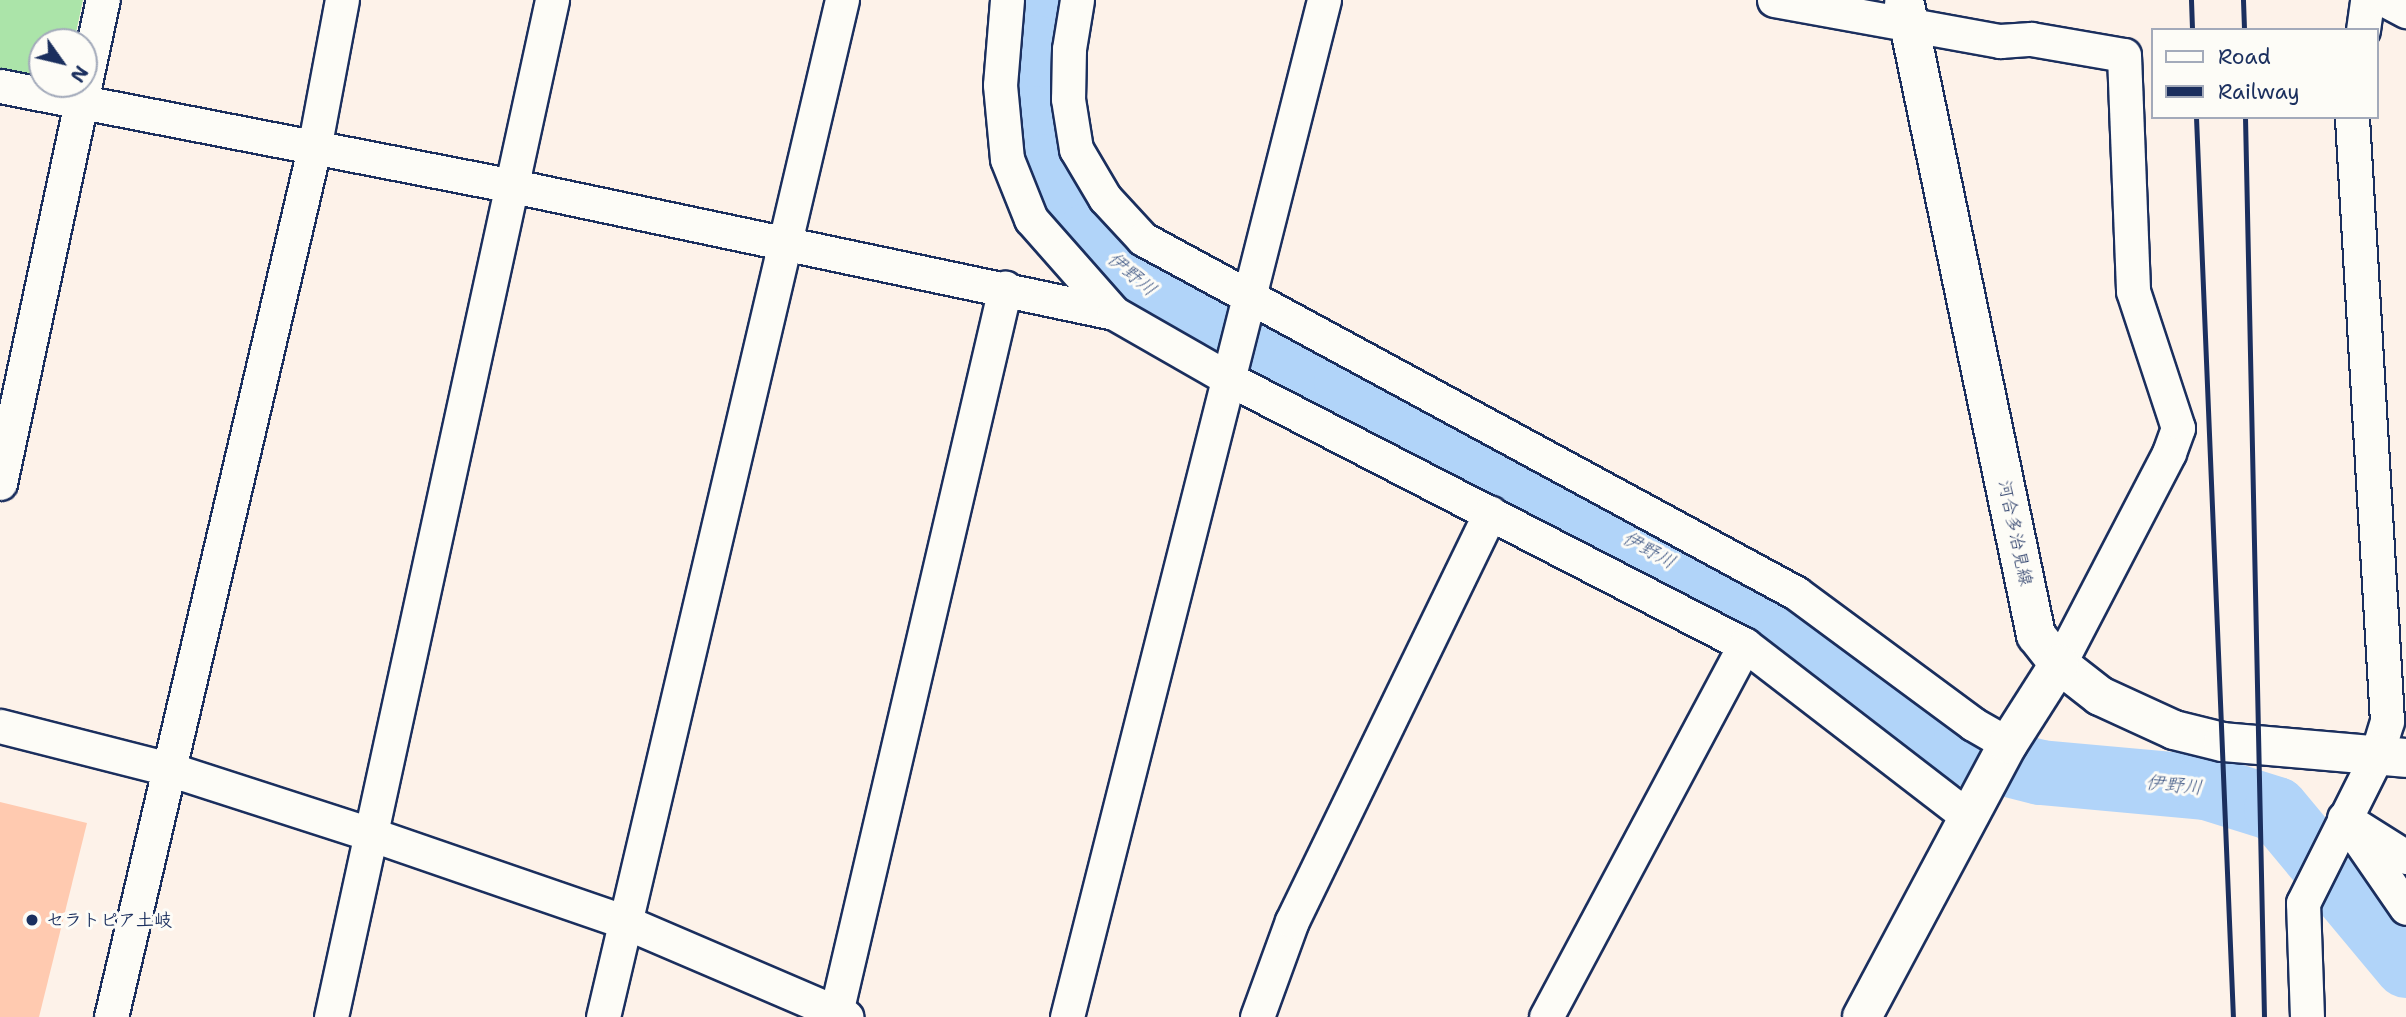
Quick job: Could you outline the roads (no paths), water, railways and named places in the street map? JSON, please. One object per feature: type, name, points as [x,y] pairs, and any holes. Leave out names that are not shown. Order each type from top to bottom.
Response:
[{"type":"main road","name":"河合多治見線","points":[[1907,13],[2036,635],[2059,664],[2100,696],[2174,730],[2223,742],[2391,757]]},
{"type":"main road","points":[[1862,1017],[2008,744],[2059,664]]},
{"type":"street","points":[[0,483],[103,0]]},
{"type":"street","points":[[111,1017],[314,149],[342,0]]},
{"type":"street","points":[[331,1017],[373,835],[552,0]]},
{"type":"street","points":[[603,1017],[842,0]]},
{"type":"street","points":[[1007,0],[1000,85],[1007,159],[1031,219],[1114,313]]},
{"type":"street","points":[[1077,0],[1069,49],[1068,99],[1076,149],[1105,198],[1143,239],[1796,593],[1973,724],[2008,744]]},
{"type":"street","points":[[1067,1017],[1252,299],[1324,0]]},
{"type":"street","points":[[1774,0],[1907,13],[2000,41],[2031,38],[2124,55],[2133,291],[2178,428],[2169,453],[2059,664]]},
{"type":"street","points":[[2363,28],[2367,0]]},
{"type":"street","points":[[2385,0],[2406,11]]},
{"type":"street","points":[[0,86],[513,186],[1114,313],[1231,380],[1745,645],[1975,804]]},
{"type":"street","points":[[2307,1017],[2303,904],[2344,818],[2391,757],[2352,119]]},
{"type":"street","points":[[0,726],[169,769],[373,835],[625,922],[840,1015],[1005,288]]},
{"type":"street","points":[[1257,1017],[1292,921],[1490,513]]},
{"type":"street","points":[[1546,1017],[1745,645]]},
{"type":"street","points":[[2344,818],[2406,857]]},
{"type":"street","points":[[2344,818],[2406,908]]},
{"type":"waterway","name":"伊野川","points":[[1042,0],[1034,47],[1033,118],[1045,166],[1088,235],[1149,293],[1346,381],[1781,623],[1961,752],[2040,772],[2206,787],[2276,809],[2406,965]]},
{"type":"railway","points":[[2191,0],[2192,28]]},
{"type":"railway","points":[[2243,0],[2244,28]]},
{"type":"railway","points":[[2196,119],[2233,1017]]},
{"type":"railway","points":[[2245,119],[2264,1017]]},
{"type":"place","name":"セラトピア土岐","points":[[32,920]]}]
